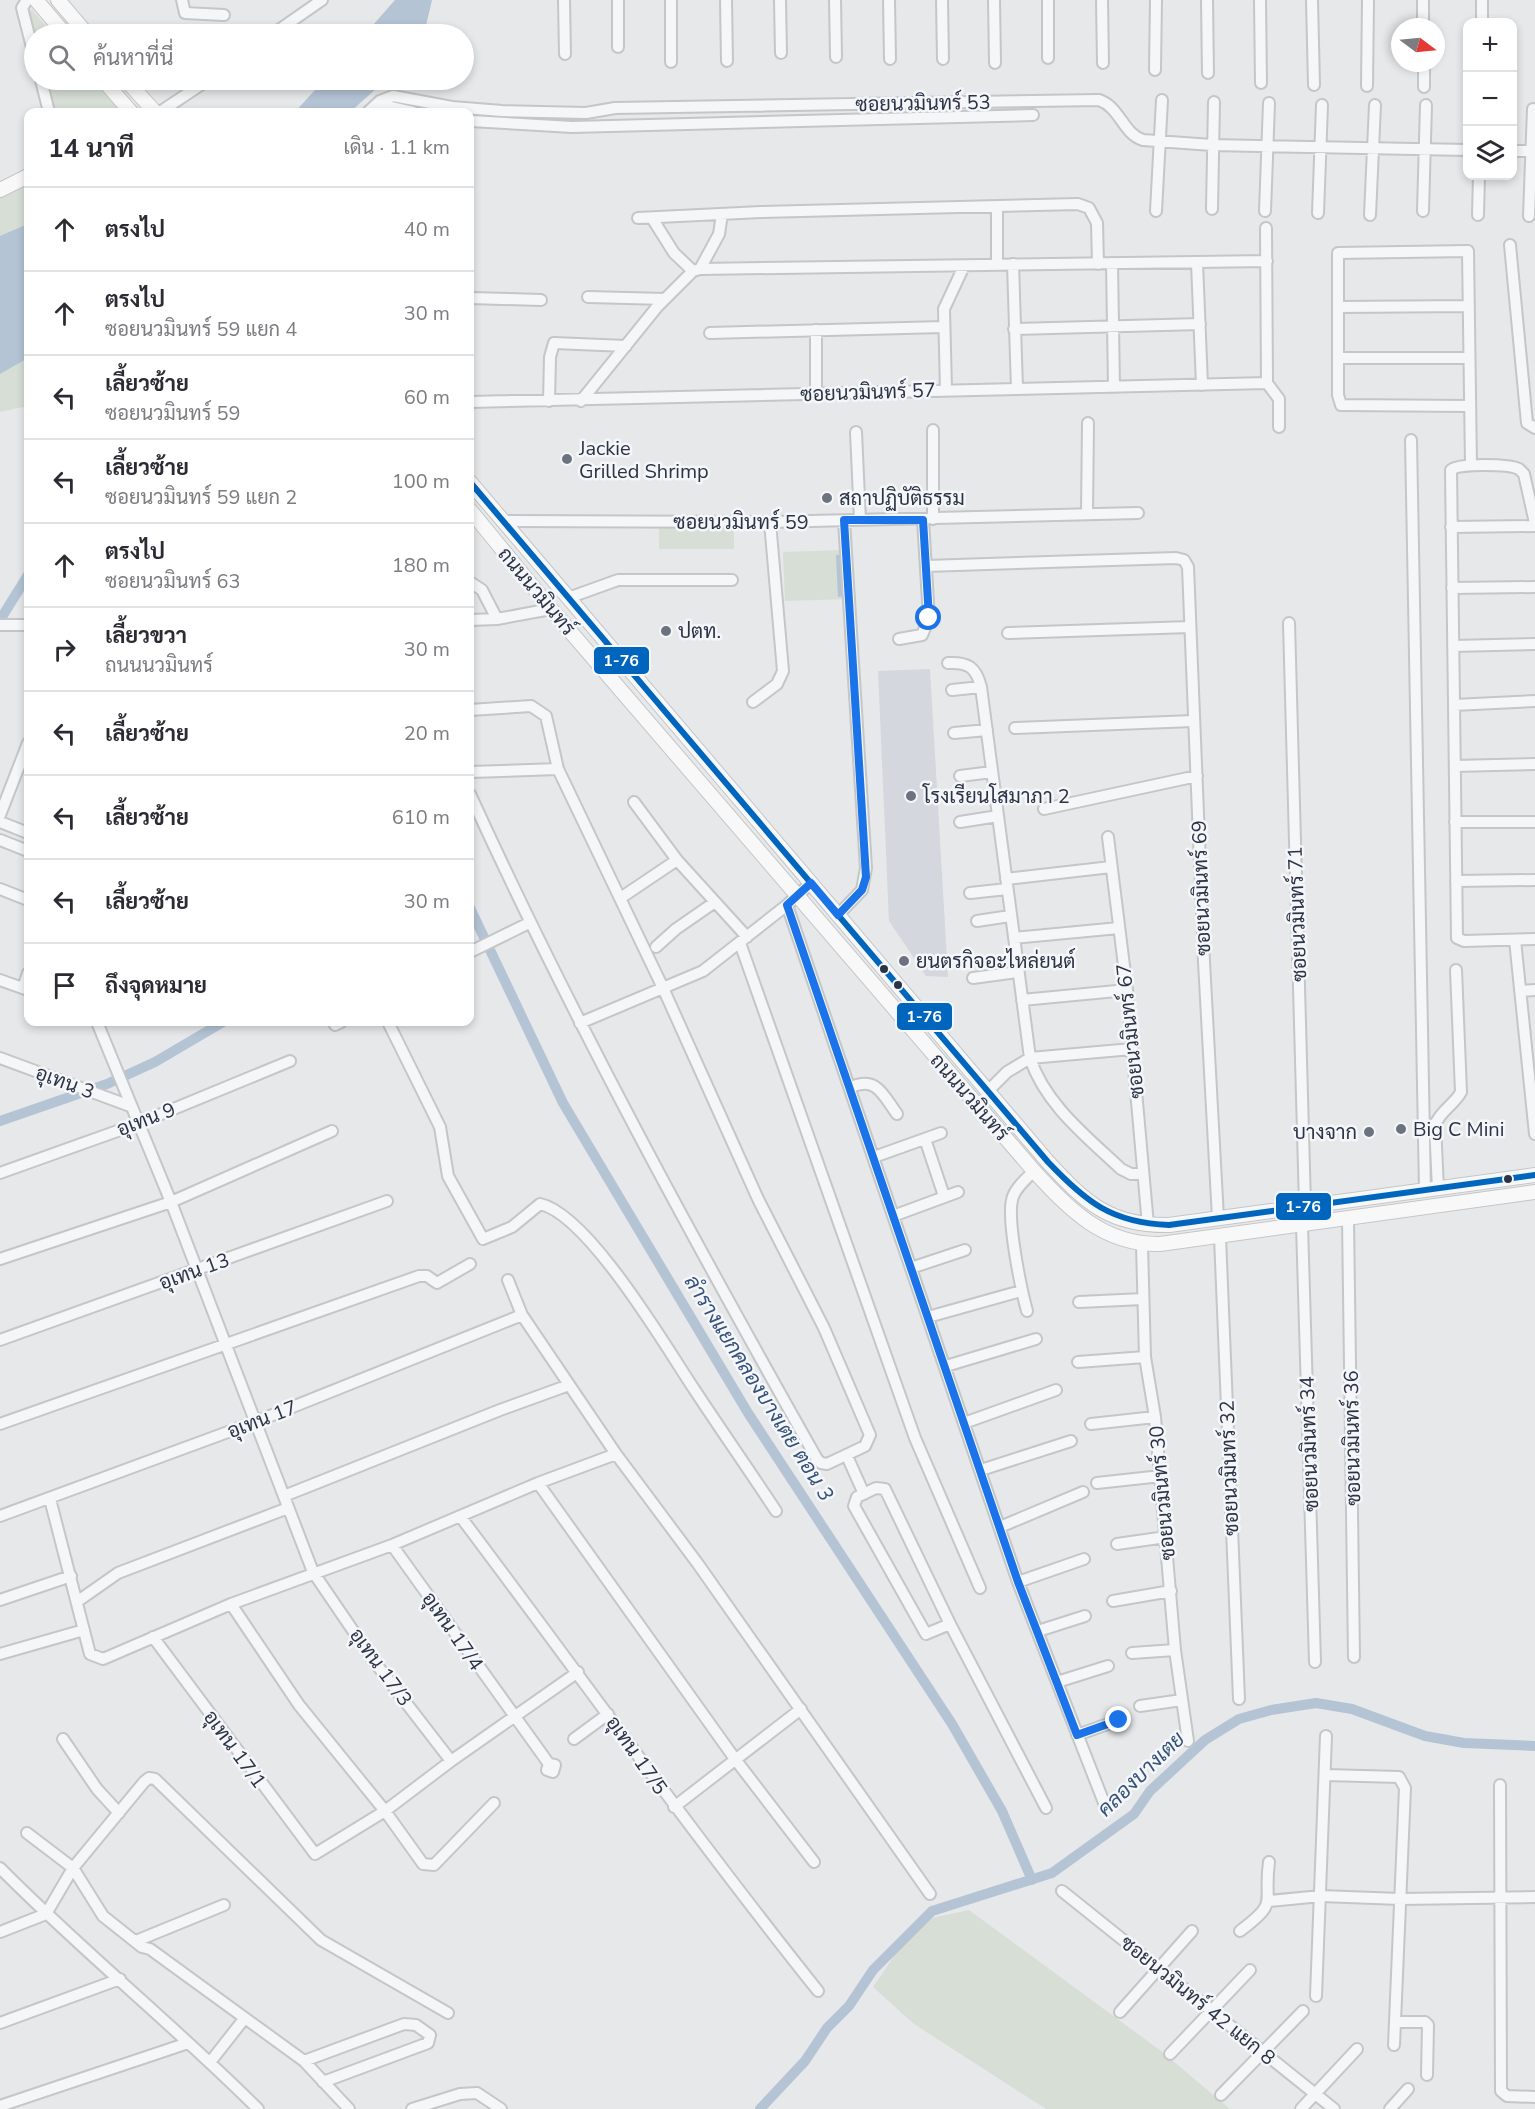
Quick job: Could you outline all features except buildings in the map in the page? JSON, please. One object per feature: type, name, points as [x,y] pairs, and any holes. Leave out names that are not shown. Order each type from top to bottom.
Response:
[{"type":"main road","points":[[36,0],[56,24]]},
{"type":"main road","points":[[58,0],[78,24]]},
{"type":"main road","points":[[112,90],[128,108]]},
{"type":"main road","points":[[135,90],[151,108]]},
{"type":"main road","points":[[0,190],[24,178]]},
{"type":"main road","name":"ถนนนวมินทร์","points":[[474,487],[988,1091],[1083,1199],[1098,1210],[1114,1217],[1148,1225],[1218,1218],[1535,1175]]},
{"type":"main road","name":"ถนนนวมินทร์","points":[[474,521],[551,609],[792,900],[1034,1171],[1072,1210],[1091,1225],[1108,1234],[1142,1245],[1220,1237],[1535,1192]]},
{"type":"main road","points":[[551,609],[568,598]]},
{"type":"street","points":[[26,24],[22,8],[27,0]]},
{"type":"street","points":[[182,0],[185,13],[224,15]]},
{"type":"street","points":[[287,24],[322,0]]},
{"type":"street","points":[[564,0],[565,54]]},
{"type":"street","points":[[618,0],[618,47]]},
{"type":"street","points":[[671,0],[671,62]]},
{"type":"street","points":[[726,0],[727,61]]},
{"type":"street","points":[[780,0],[781,52]]},
{"type":"street","points":[[835,0],[836,57]]},
{"type":"street","points":[[889,0],[890,59]]},
{"type":"street","points":[[942,0],[943,59]]},
{"type":"street","points":[[994,0],[995,63]]},
{"type":"street","points":[[1048,0],[1048,58]]},
{"type":"street","points":[[1102,0],[1103,63]]},
{"type":"street","points":[[1155,0],[1155,70]]},
{"type":"street","points":[[1208,0],[1208,73]]},
{"type":"street","points":[[1260,0],[1261,83]]},
{"type":"street","points":[[1312,0],[1314,85]]},
{"type":"street","points":[[1367,86],[1368,0]]},
{"type":"street","points":[[1423,0],[1424,18]]},
{"type":"street","points":[[1482,0],[1482,18]]},
{"type":"street","points":[[1424,72],[1424,87]]},
{"type":"street","points":[[44,90],[48,108]]},
{"type":"street","points":[[166,108],[193,90]]},
{"type":"street","name":"ซอยนวมินทร์ 53","points":[[373,108],[393,96],[468,108]]},
{"type":"street","name":"ซอยนวมินทร์ 53","points":[[474,108],[567,114],[615,108],[1099,100],[1115,109],[1137,138],[1159,142],[1463,150]]},
{"type":"street","points":[[1156,211],[1162,100]]},
{"type":"street","points":[[1212,209],[1214,102]]},
{"type":"street","points":[[1265,211],[1269,103]]},
{"type":"street","points":[[1318,213],[1322,105]]},
{"type":"street","points":[[1371,214],[1375,105]]},
{"type":"street","points":[[1423,211],[1426,105]]},
{"type":"street","points":[[1529,216],[1533,109]]},
{"type":"street","points":[[474,121],[572,127],[1033,115]]},
{"type":"street","points":[[1517,151],[1533,151]]},
{"type":"street","points":[[1478,215],[1479,180]]},
{"type":"street","points":[[638,218],[1078,204],[1089,208],[1097,223],[1098,264]]},
{"type":"street","points":[[997,207],[997,264]]},
{"type":"street","points":[[581,401],[665,298],[697,270],[719,234],[722,214]]},
{"type":"street","points":[[652,218],[674,253],[697,270],[1267,261]]},
{"type":"street","points":[[1266,228],[1267,383],[1279,399],[1279,427]]},
{"type":"street","points":[[1510,245],[1527,423],[1535,428]]},
{"type":"street","points":[[1469,406],[1345,407],[1339,401],[1338,252],[1465,250],[1470,254],[1471,465]]},
{"type":"street","points":[[1112,263],[1114,387]]},
{"type":"street","points":[[1197,263],[1202,385]]},
{"type":"street","points":[[1013,264],[1017,389]]},
{"type":"street","points":[[946,390],[943,327],[945,304],[964,266]]},
{"type":"street","points":[[588,297],[665,298]]},
{"type":"street","points":[[474,298],[541,300]]},
{"type":"street","points":[[1338,307],[1469,306]]},
{"type":"street","points":[[1014,329],[1200,324]]},
{"type":"street","points":[[710,333],[943,327]]},
{"type":"street","points":[[816,330],[816,394]]},
{"type":"street","points":[[549,401],[550,357],[554,344],[626,346]]},
{"type":"street","points":[[1339,358],[1470,358]]},
{"type":"street","name":"ซอยนวมินทร์ 57","points":[[474,402],[1267,383]]},
{"type":"street","points":[[1087,514],[1088,423]]},
{"type":"street","points":[[898,639],[922,635],[927,628],[929,618],[926,566],[933,429]]},
{"type":"street","points":[[856,432],[860,520]]},
{"type":"street","points":[[1411,440],[1431,1190]]},
{"type":"street","points":[[1451,527],[1535,524],[1524,474],[1519,470],[1471,465],[1455,467],[1451,470],[1451,527],[1457,938],[1464,941],[1535,939]]},
{"type":"street","name":"ซอยนวมินทร์ 59","points":[[502,521],[770,522],[928,520],[1138,513]]},
{"type":"street","points":[[838,915],[862,890],[866,877],[844,520]]},
{"type":"street","points":[[753,702],[777,684],[783,670],[770,522]]},
{"type":"street","name":"ซอยนวมินทร์ 69","points":[[926,566],[1184,560],[1189,575],[1193,721],[1218,1218]]},
{"type":"street","points":[[568,598],[618,580],[732,580]]},
{"type":"street","points":[[474,585],[482,590],[497,619]]},
{"type":"street","points":[[1452,588],[1535,587]]},
{"type":"street","points":[[474,620],[497,619],[551,609]]},
{"type":"street","name":"ซอยนวมินทร์ 71","points":[[1289,623],[1305,1205]]},
{"type":"street","points":[[0,625],[24,625]]},
{"type":"street","points":[[1008,633],[1190,627]]},
{"type":"street","points":[[1453,646],[1535,644]]},
{"type":"street","points":[[948,663],[964,663],[972,666],[978,674],[981,687],[1010,916],[1030,1058],[1035,1076],[1049,1098],[1121,1169],[1126,1173],[1143,1174]]},
{"type":"street","points":[[952,690],[981,687]]},
{"type":"street","points":[[1454,705],[1535,701]]},
{"type":"street","points":[[474,710],[531,706],[540,710],[549,725],[558,769],[663,988],[758,1198],[824,1328],[870,1435],[865,1446],[827,1464],[817,1459],[709,1269],[580,1023],[529,923],[474,803]]},
{"type":"street","points":[[1015,728],[1193,721]]},
{"type":"street","points":[[954,734],[987,730]]},
{"type":"street","points":[[0,815],[24,756]]},
{"type":"street","points":[[1455,766],[1535,764]]},
{"type":"street","points":[[474,772],[558,769]]},
{"type":"street","points":[[960,776],[992,772]]},
{"type":"street","points":[[1044,809],[1197,776]]},
{"type":"street","points":[[634,802],[677,860],[715,902],[743,940],[915,1438],[980,1588]]},
{"type":"street","points":[[960,822],[998,816]]},
{"type":"street","points":[[0,822],[24,831]]},
{"type":"street","points":[[1455,822],[1535,822]]},
{"type":"street","name":"ซอยนวมินทร์ 67","points":[[1108,837],[1126,990],[1148,1225]]},
{"type":"street","points":[[0,840],[24,849]]},
{"type":"street","points":[[625,895],[677,860]]},
{"type":"street","points":[[970,893],[1007,884],[1111,867]]},
{"type":"street","points":[[1456,882],[1535,880]]},
{"type":"street","points":[[580,1023],[703,971],[811,883]]},
{"type":"street","points":[[0,889],[24,898]]},
{"type":"street","points":[[792,900],[893,1216],[946,1366],[963,1423],[1018,1582],[1106,1808]]},
{"type":"street","points":[[656,947],[676,928],[715,902]]},
{"type":"street","points":[[977,921],[1010,916]]},
{"type":"street","points":[[474,950],[529,923]]},
{"type":"street","points":[[1014,938],[1119,928]]},
{"type":"street","points":[[1515,940],[1535,1134]]},
{"type":"street","points":[[1431,1190],[1438,1118],[1456,1101],[1461,1092],[1456,970]]},
{"type":"street","points":[[973,978],[1018,972]]},
{"type":"street","points":[[0,980],[24,988]]},
{"type":"street","points":[[1022,1000],[1126,990]]},
{"type":"street","points":[[1520,991],[1535,990]]},
{"type":"street","name":"อุเทน 17/3","points":[[99,1026],[137,1124],[171,1202],[313,1572],[373,1660],[451,1761]]},
{"type":"street","points":[[390,1026],[440,1127],[448,1176],[483,1239],[512,1227],[540,1204],[547,1206],[575,1227],[630,1293],[776,1511]]},
{"type":"street","points":[[988,1091],[1006,1072],[1030,1058],[1132,1049]]},
{"type":"street","name":"อุเทน 3","points":[[0,1058],[130,1106]]},
{"type":"street","name":"อุเทน 9","points":[[0,1173],[137,1124],[290,1061]]},
{"type":"street","points":[[851,1087],[862,1082],[876,1086],[897,1114]]},
{"type":"street","points":[[0,1260],[171,1202],[332,1131]]},
{"type":"street","points":[[874,1157],[941,1133]]},
{"type":"street","points":[[925,1139],[944,1196]]},
{"type":"street","points":[[1027,1311],[1021,1291],[1012,1200],[1015,1192],[1034,1171]]},
{"type":"street","points":[[893,1216],[958,1192]]},
{"type":"street","name":"อุเทน 13","points":[[0,1340],[387,1201]]},
{"type":"street","name":"ซอยนวมินทร์ 36","points":[[1348,1219],[1354,1657]]},
{"type":"street","name":"ซอยนวมินทร์ 34","points":[[1302,1225],[1315,1662]]},
{"type":"street","name":"ซอยนวมินทร์ 32","points":[[1220,1237],[1239,1699]]},
{"type":"street","name":"ซอยนวมินทร์ 30","points":[[1142,1245],[1145,1358],[1155,1417],[1175,1650],[1188,1741]]},
{"type":"street","points":[[911,1268],[965,1250]]},
{"type":"street","points":[[0,1424],[419,1276],[427,1276],[437,1283],[470,1264]]},
{"type":"street","points":[[508,1280],[522,1315],[616,1454],[801,1709],[930,1894]]},
{"type":"street","points":[[928,1317],[1021,1291]]},
{"type":"street","points":[[1079,1302],[1143,1299]]},
{"type":"street","name":"อุเทน 17","points":[[0,1516],[255,1422],[522,1315]]},
{"type":"street","points":[[946,1366],[1036,1338]]},
{"type":"street","points":[[1078,1362],[1145,1358]]},
{"type":"street","points":[[284,1496],[569,1385]]},
{"type":"street","points":[[963,1423],[1056,1390]]},
{"type":"street","points":[[1091,1424],[1155,1417]]},
{"type":"street","points":[[981,1470],[1071,1441]]},
{"type":"street","points":[[50,1499],[90,1654],[103,1659],[231,1604],[313,1572],[392,1545],[616,1454]]},
{"type":"street","points":[[847,1456],[864,1494]]},
{"type":"street","points":[[1096,1483],[1161,1476]]},
{"type":"street","points":[[538,1484],[735,1759],[814,1862]]},
{"type":"street","points":[[950,1624],[926,1635],[854,1506],[857,1497],[876,1488],[885,1489],[950,1624],[1046,1808]]},
{"type":"street","points":[[1000,1527],[1083,1492]]},
{"type":"street","points":[[78,1602],[118,1573],[288,1508]]},
{"type":"street","name":"อุเทน 17/5","points":[[460,1516],[578,1672],[674,1807],[818,1990]]},
{"type":"street","points":[[1117,1544],[1166,1537]]},
{"type":"street","name":"อุเทน 17/4","points":[[392,1545],[549,1764]]},
{"type":"street","points":[[1018,1582],[1084,1559]]},
{"type":"street","points":[[0,1600],[71,1576]]},
{"type":"street","points":[[1113,1601],[1171,1591]]},
{"type":"street","points":[[231,1604],[299,1705],[385,1811],[423,1864],[428,1866],[438,1860],[494,1803]]},
{"type":"street","points":[[1038,1631],[1085,1616]]},
{"type":"street","points":[[0,1654],[84,1630]]},
{"type":"street","name":"อุเทน 17/1","points":[[153,1637],[309,1850],[315,1854],[320,1853],[385,1811]]},
{"type":"street","points":[[1132,1653],[1175,1650]]},
{"type":"street","points":[[1057,1682],[1108,1666]]},
{"type":"street","points":[[385,1811],[451,1761],[578,1672]]},
{"type":"street","points":[[1140,1706],[1182,1700]]},
{"type":"street","points":[[674,1807],[801,1709]]},
{"type":"street","points":[[574,1739],[608,1714]]},
{"type":"street","points":[[1077,1735],[1119,1720]]},
{"type":"street","points":[[1316,1996],[1326,1736]]},
{"type":"street","points":[[63,1739],[97,1789],[119,1813]]},
{"type":"street","points":[[1326,1775],[1399,1777],[1403,1781],[1394,2045]]},
{"type":"street","points":[[0,1932],[46,1914],[73,1868],[144,1782],[149,1778],[155,1779],[321,1940],[448,2013]]},
{"type":"street","points":[[1500,1785],[1501,2091],[1507,2096],[1535,2097]]},
{"type":"street","points":[[27,1833],[73,1868],[103,1916],[142,1947],[150,1948],[304,2061],[349,2109]]},
{"type":"street","points":[[1240,1931],[1262,1914],[1269,1901],[1266,1881],[1269,1862]]},
{"type":"street","points":[[0,1868],[46,1914],[188,2043],[211,2061],[258,2109]]},
{"type":"street","name":"ซอยนวมินทร์ 42 แยก 8","points":[[1062,1892],[1334,2109]]},
{"type":"street","points":[[1269,1901],[1321,1896],[1400,1899],[1535,1896]]},
{"type":"street","points":[[136,1941],[224,1905]]},
{"type":"street","points":[[1120,2012],[1192,1931]]},
{"type":"street","points":[[1170,2054],[1250,1970]]},
{"type":"street","points":[[0,2023],[120,1979]]},
{"type":"street","points":[[1221,2095],[1303,2011]]},
{"type":"street","points":[[211,2061],[244,2019]]},
{"type":"street","points":[[1396,2022],[1425,2022],[1428,2025],[1427,2075]]},
{"type":"street","points":[[304,2061],[404,2024],[416,2025],[430,2036],[428,2043],[323,2082]]},
{"type":"street","points":[[0,2106],[188,2043]]},
{"type":"street","points":[[1300,2109],[1357,2049]]},
{"type":"street","points":[[1390,2109],[1408,2089]]},
{"type":"street","points":[[412,2109],[460,2094],[477,2093],[501,2109]]},
{"type":"shaded area","points":[[31,9],[44,24],[30,24],[28,17]]},
{"type":"shaded area","points":[[46,90],[101,90],[117,108],[51,108]]},
{"type":"shaded area","points":[[24,186],[24,407],[0,412],[0,198]]},
{"type":"shaded area","points":[[659,525],[734,525],[734,549],[659,549]]},
{"type":"shaded area","points":[[845,550],[847,599],[785,601],[783,552]]},
{"type":"shaded area","name":"โรงเรียนโสมาภา 2","points":[[930,669],[948,977],[926,976],[889,921],[878,671]]},
{"type":"shaded area","points":[[969,1910],[1161,2051],[1230,2109],[1046,2109],[914,2024],[873,1987],[897,1952],[932,1918]]},
{"type":"water","points":[[395,0],[432,0],[426,24],[374,24]]},
{"type":"water","points":[[315,90],[375,90],[354,108],[299,108]]},
{"type":"water","points":[[24,226],[24,360],[0,374],[0,236]]},
{"type":"water","points":[[836,555],[842,555],[844,596],[838,597]]},
{"type":"waterway","points":[[0,620],[24,581]]},
{"type":"waterway","name":"ลำรางแยกคลองบางเตย ตอน 3","points":[[474,916],[563,1103],[748,1413],[952,1724],[1002,1811],[1032,1880]]},
{"type":"waterway","name":"ลำรางแยกคลองบางเตย ตอน 3","points":[[0,1121],[107,1084],[155,1062],[216,1026]]},
{"type":"waterway","name":"คลองบางเตย","points":[[760,2109],[805,2061],[827,2028],[849,2006],[873,1970],[932,1911],[1052,1873],[1134,1814],[1150,1791],[1205,1740],[1239,1719],[1271,1710],[1316,1703],[1352,1709],[1425,1736],[1464,1743],[1535,1746]]},
{"type":"transit line","name":"1-76","points":[[474,487],[1048,1162],[1075,1188],[1101,1208],[1131,1220],[1169,1225],[1535,1175]]},
{"type":"place","name":"Jackie Grilled Shrimp","points":[[567,459]]},
{"type":"place","name":"สถาปฏิบัติธรรม","points":[[827,498]]},
{"type":"place","name":"ปตท.","points":[[666,631]]},
{"type":"place","name":"โรงเรียนโสมาภา 2","points":[[911,796]]},
{"type":"place","name":"ยนตรกิจอะไหล่ยนต์","points":[[904,961]]},
{"type":"place","name":"Big C Mini","points":[[1401,1129]]},
{"type":"place","name":"บางจาก","points":[[1369,1132]]},
{"type":"route","points":[[929,618],[923,520],[844,520],[866,868],[865,885],[851,904],[838,915],[811,883],[787,905],[1018,1582],[1077,1735],[1119,1720]]}]
